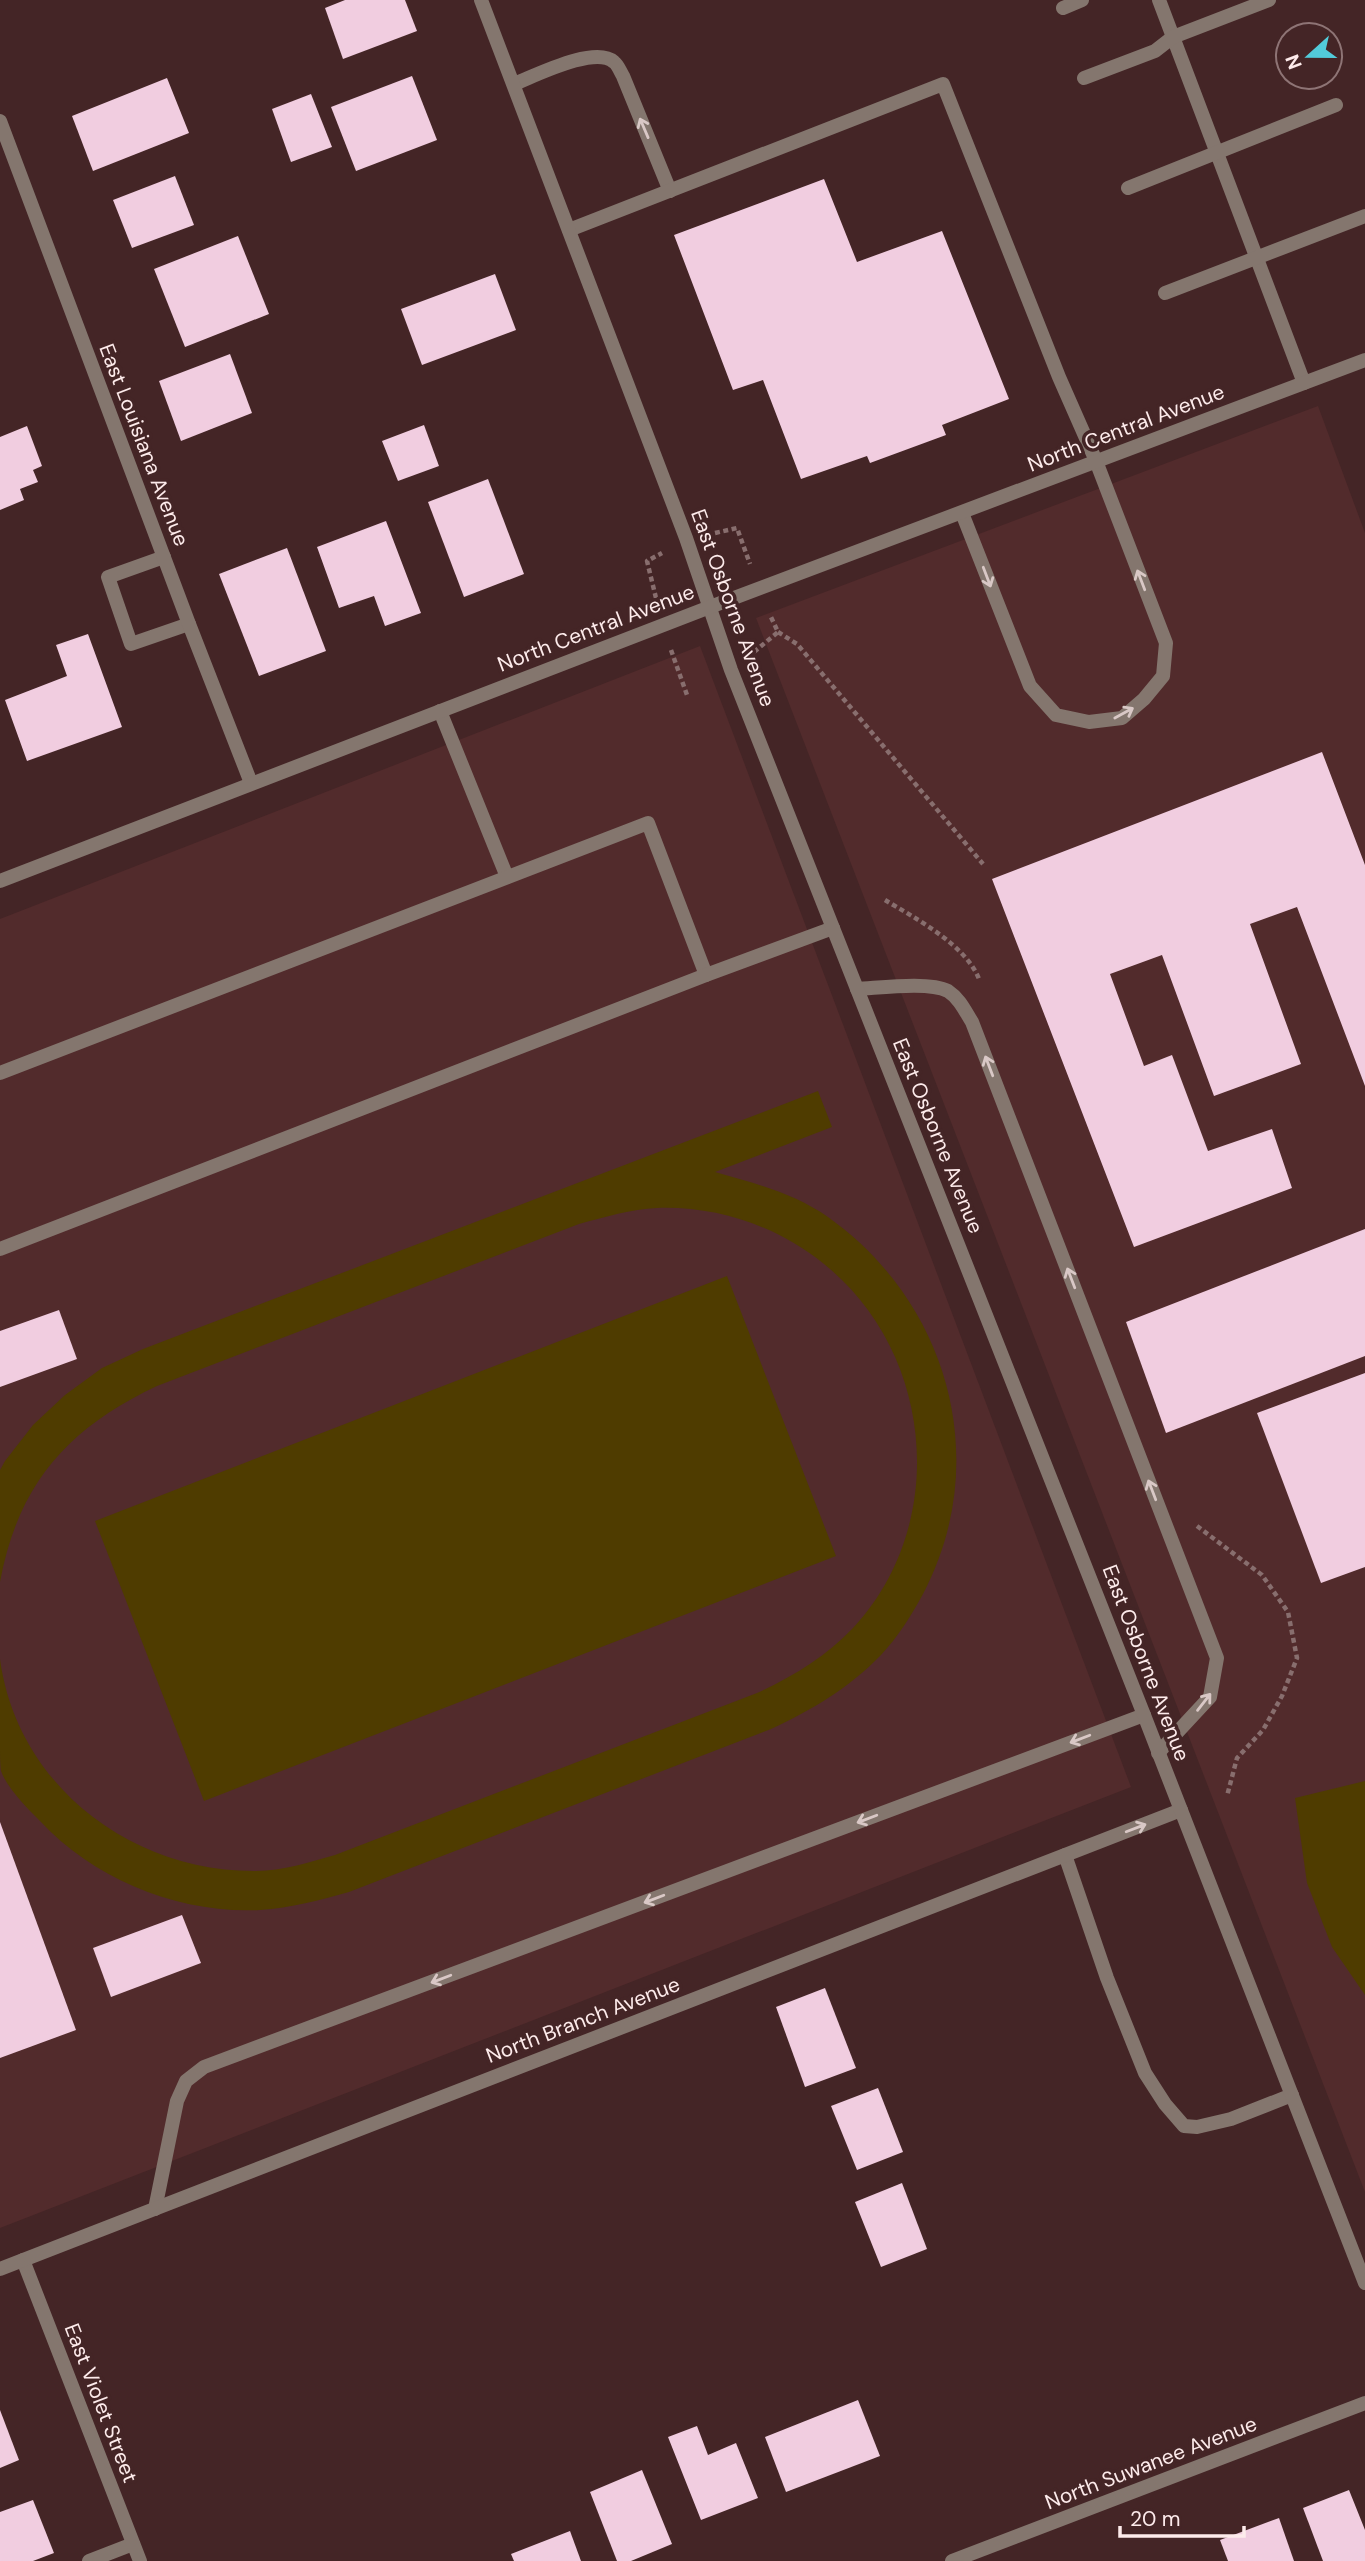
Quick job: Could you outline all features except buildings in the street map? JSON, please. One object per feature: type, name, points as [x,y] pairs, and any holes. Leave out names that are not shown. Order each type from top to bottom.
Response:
[{"type":"street","name":"East Osborne Avenue","points":[[481,0],[686,538],[731,670],[1365,2283]]},
{"type":"street","points":[[1063,8],[1082,0]]},
{"type":"street","points":[[1159,0],[1304,383]]},
{"type":"street","points":[[1084,78],[1155,51],[1173,37],[1269,0]]},
{"type":"street","points":[[513,84],[579,59],[600,56],[614,62],[670,191]]},
{"type":"street","points":[[569,230],[943,84],[1063,387],[1096,461],[1166,643],[1163,677],[1144,699],[1122,718],[1089,722],[1056,715],[1030,686],[962,513]]},
{"type":"street","points":[[1128,188],[1336,105]]},
{"type":"street","name":"East Louisiana Avenue","points":[[0,121],[251,783]]},
{"type":"street","points":[[1165,293],[1365,216]]},
{"type":"street","name":"North Central Avenue","points":[[0,881],[710,607],[1365,360]]},
{"type":"street","points":[[164,557],[108,577],[131,644],[189,624]]},
{"type":"street","points":[[440,711],[506,877]]},
{"type":"street","points":[[0,1073],[648,823],[706,975]]},
{"type":"street","points":[[0,1249],[833,928]]},
{"type":"street","points":[[857,989],[933,987],[946,990],[960,1002],[972,1022],[1217,1658],[1210,1698],[1158,1753]]},
{"type":"street","points":[[155,2209],[177,2101],[186,2081],[204,2067],[1144,1715]]},
{"type":"street","name":"North Branch Avenue","points":[[0,2269],[1181,1810]]},
{"type":"street","points":[[1065,1855],[1107,1978],[1145,2073],[1165,2104],[1184,2126],[1197,2127],[1231,2119],[1292,2095]]},
{"type":"street","name":"East Violet Street","points":[[23,2260],[140,2561]]},
{"type":"street","name":"North Suwanee Avenue","points":[[952,2561],[1365,2403]]},
{"type":"street","points":[[89,2561],[133,2544]]},
{"type":"path","points":[[778,632],[797,644],[984,864]]},
{"type":"shaded area","points":[[1318,406],[1365,533],[1365,2192],[756,618]]},
{"type":"shaded area","points":[[700,646],[1131,1787],[0,2228],[0,919]]},
{"type":"shaded area","points":[[818,1091],[832,1127],[715,1172],[801,1201],[828,1217],[870,1252],[904,1293],[930,1339],[947,1388],[956,1439],[955,1491],[944,1543],[914,1610],[893,1641],[869,1667],[829,1697],[771,1729],[349,1892],[283,1907],[230,1910],[169,1899],[140,1889],[86,1860],[62,1842],[24,1804],[1,1771],[0,1659],[11,1705],[30,1746],[56,1782],[88,1813],[125,1838],[166,1856],[210,1867],[266,1871],[335,1855],[757,1693],[784,1680],[831,1648],[853,1628],[884,1586],[905,1540],[915,1490],[916,1440],[907,1390],[889,1343],[861,1301],[824,1264],[767,1229],[724,1215],[680,1208],[638,1210],[579,1224],[157,1386],[125,1402],[73,1441],[52,1463],[34,1488],[8,1547],[0,1582],[0,1470],[33,1425],[65,1395],[102,1368],[143,1349]]},
{"type":"shaded area","points":[[727,1276],[836,1556],[204,1801],[95,1521]]},
{"type":"shaded area","points":[[1365,1781],[1365,1995],[1332,1947],[1307,1883],[1295,1798]]}]
